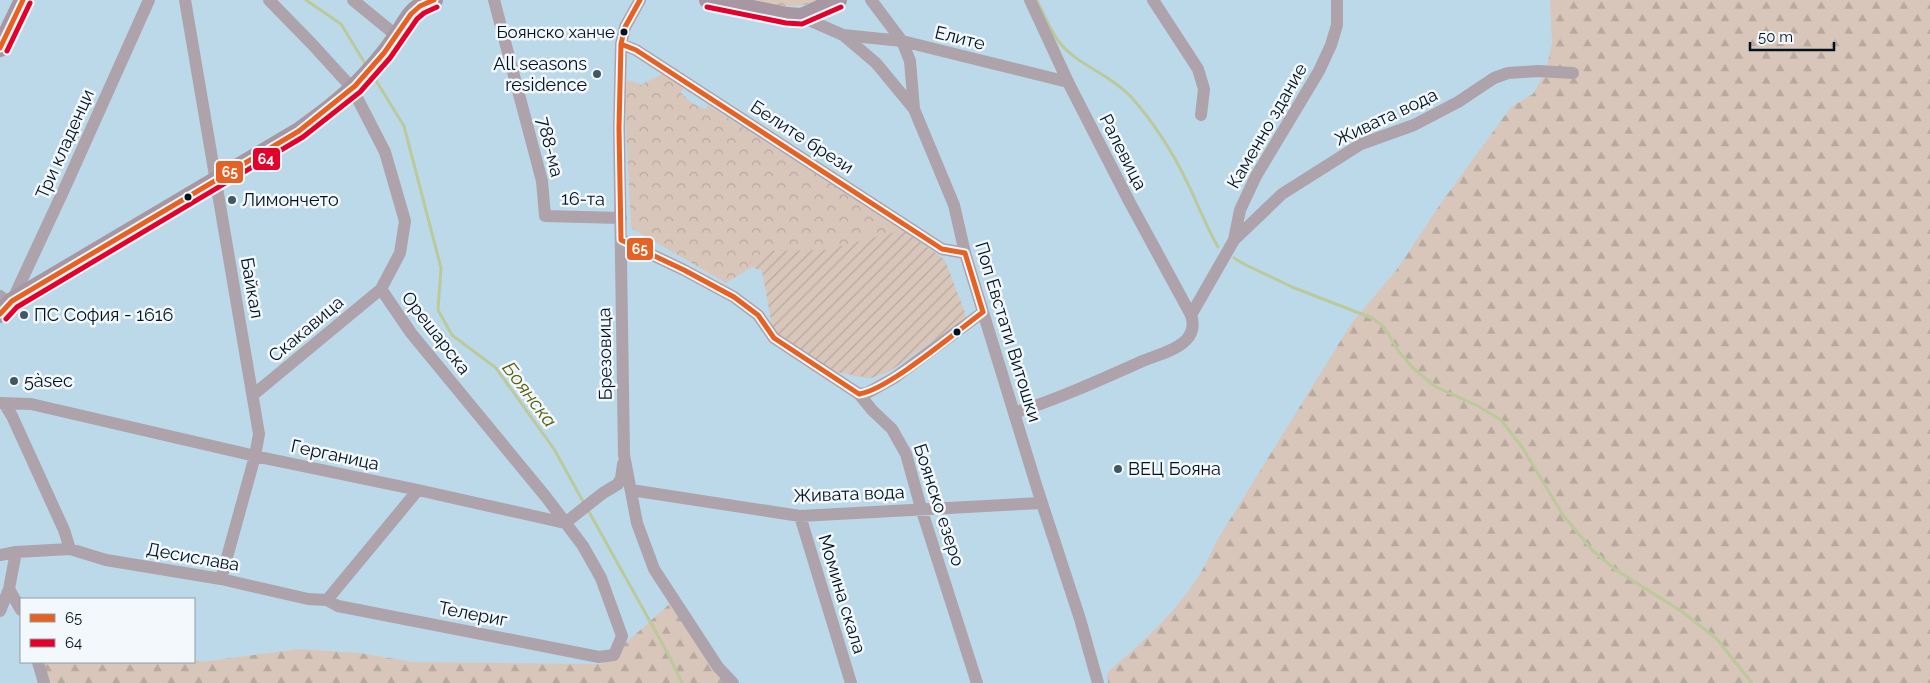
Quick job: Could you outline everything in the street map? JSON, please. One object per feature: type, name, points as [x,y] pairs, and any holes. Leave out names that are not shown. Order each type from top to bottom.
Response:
[{"type":"main road","points":[[0,48],[23,0]]},
{"type":"main road","points":[[5,303],[299,131],[331,107],[357,84],[392,42],[407,17],[414,10],[422,4],[434,0]]},
{"type":"main road","points":[[708,0],[787,16],[802,17],[838,0]]},
{"type":"street","name":"Три кладенци","points":[[5,303],[67,183],[149,0]]},
{"type":"street","name":"Байкал","points":[[185,0],[214,180],[259,434],[255,456],[222,578]]},
{"type":"street","name":"Орешарска","points":[[269,0],[312,44],[357,84],[385,152],[404,221],[400,253],[380,290],[411,333],[546,497],[583,546],[601,578],[622,636],[614,655]]},
{"type":"street","points":[[353,0],[392,42]]},
{"type":"street","name":"788-ма","points":[[494,0],[542,181],[545,216]]},
{"type":"street","name":"Брезовица","points":[[640,0],[625,26],[621,44],[619,128],[624,455],[637,523],[654,569],[718,666],[732,683]]},
{"type":"street","name":"Поп Евстати Витошки","points":[[871,0],[902,41],[910,61],[914,109],[954,205],[965,253],[1041,503],[1080,619],[1098,683]]},
{"type":"street","name":"Ралевица","points":[[1030,0],[1068,82],[1128,201],[1192,315]]},
{"type":"street","points":[[1153,0],[1198,69],[1204,89],[1201,115]]},
{"type":"street","name":"Каменно здание","points":[[1014,413],[1045,403],[1185,342],[1192,328],[1192,315],[1234,240],[1240,210],[1256,176],[1319,71],[1331,45],[1337,25],[1337,0]]},
{"type":"street","points":[[802,17],[843,34],[876,62],[914,109]]},
{"type":"street","name":"Елите","points":[[843,34],[902,41],[1068,82]]},
{"type":"street","name":"Белите брези","points":[[621,44],[636,50],[942,249],[965,253]]},
{"type":"street","name":"Живата вода","points":[[1234,240],[1282,194],[1361,144],[1414,124],[1458,102],[1494,78],[1508,74],[1538,71],[1572,73]]},
{"type":"street","name":"16-та","points":[[545,216],[621,218]]},
{"type":"street","name":"Боянско езеро","points":[[621,240],[684,270],[734,297],[758,314],[774,338],[859,394],[872,410],[892,429],[906,454],[921,508],[977,683]]},
{"type":"street","name":"Скакавица","points":[[253,395],[380,290]]},
{"type":"street","points":[[859,394],[867,393],[894,378],[983,312]]},
{"type":"street","points":[[0,555],[16,552],[70,549],[64,530],[12,416],[2,403]]},
{"type":"street","name":"Герганица","points":[[2,403],[31,404],[255,456],[564,523]]},
{"type":"street","points":[[564,523],[618,484],[623,470],[624,455]]},
{"type":"street","points":[[327,600],[418,490]]},
{"type":"street","name":"Живата вода","points":[[631,490],[800,516],[1041,503]]},
{"type":"street","name":"Момина скала","points":[[800,516],[850,683]]},
{"type":"street","name":"Десислава","points":[[70,549],[106,560],[222,578],[308,599],[327,600]]},
{"type":"street","points":[[0,611],[9,589],[16,552]]},
{"type":"street","points":[[9,589],[20,608]]},
{"type":"street","name":"Телериг","points":[[327,600],[338,606],[599,657],[614,655]]},
{"type":"street","points":[[38,663],[44,683]]},
{"type":"green space","points":[[748,0],[817,0],[793,6],[774,5]]},
{"type":"green space","points":[[1550,0],[1930,0],[1930,683],[1108,683],[1107,673],[1170,614],[1196,580],[1216,542],[1351,324],[1398,268],[1439,206],[1511,107],[1533,94],[1546,71],[1552,43]]},
{"type":"green space","points":[[663,74],[683,88],[681,93],[692,103],[705,109],[708,105],[903,230],[945,260],[890,371],[871,378],[853,376],[769,303],[762,271],[752,267],[726,283],[631,228],[625,105],[627,80],[640,85]]},
{"type":"green space","points":[[903,230],[945,260],[967,318],[890,371],[871,378],[835,372],[773,331],[762,271],[749,264],[764,251],[825,250]]},
{"type":"green space","points":[[674,600],[733,683],[50,683],[42,663],[195,663],[195,659],[201,662],[298,649],[360,653],[413,662],[602,664]]},
{"type":"waterway","name":"Боянска","points":[[306,0],[341,24],[366,65]]},
{"type":"waterway","points":[[1037,1],[1053,32],[1066,50],[1123,89],[1147,116],[1176,160],[1218,247]]},
{"type":"waterway","name":"Боянска","points":[[372,74],[404,126],[441,268],[438,310],[452,335],[496,368],[554,449],[585,505]]},
{"type":"waterway","points":[[1234,258],[1292,287],[1372,318],[1384,327],[1399,352],[1414,369],[1436,387],[1478,406],[1501,420],[1522,447],[1563,515],[1592,550],[1616,570],[1681,611],[1716,638],[1752,683]]},
{"type":"waterway","name":"Боянска","points":[[588,510],[667,652],[682,683]]},
{"type":"transit line","name":"65","points":[[0,48],[23,0]]},
{"type":"transit line","name":"65","points":[[0,314],[12,301],[299,131],[355,86],[384,53],[411,14],[420,6],[434,0]]},
{"type":"transit line","name":"65","points":[[640,0],[625,27],[621,44],[619,128],[621,240],[684,270],[734,297],[758,315],[774,338],[859,394]]},
{"type":"transit line","name":"64","points":[[7,51],[30,3]]},
{"type":"transit line","name":"64","points":[[6,319],[17,307],[303,137],[360,92],[390,58],[417,19],[424,13],[437,7]]},
{"type":"transit line","name":"64","points":[[707,7],[786,23],[802,24],[841,7]]},
{"type":"transit line","name":"65","points":[[621,44],[636,50],[942,249],[965,253],[983,312]]},
{"type":"transit line","name":"65","points":[[859,394],[872,390],[904,371],[983,312]]},
{"type":"place","name":"Боянско ханче","points":[[624,32]]},
{"type":"place","name":"All seasons residence","points":[[597,74]]},
{"type":"place","name":"Лимончето","points":[[232,200]]},
{"type":"place","name":"ПС София - 1616","points":[[24,315]]},
{"type":"place","name":"5àsec","points":[[14,381]]},
{"type":"place","name":"ВЕЦ Бояна","points":[[1118,469]]}]
